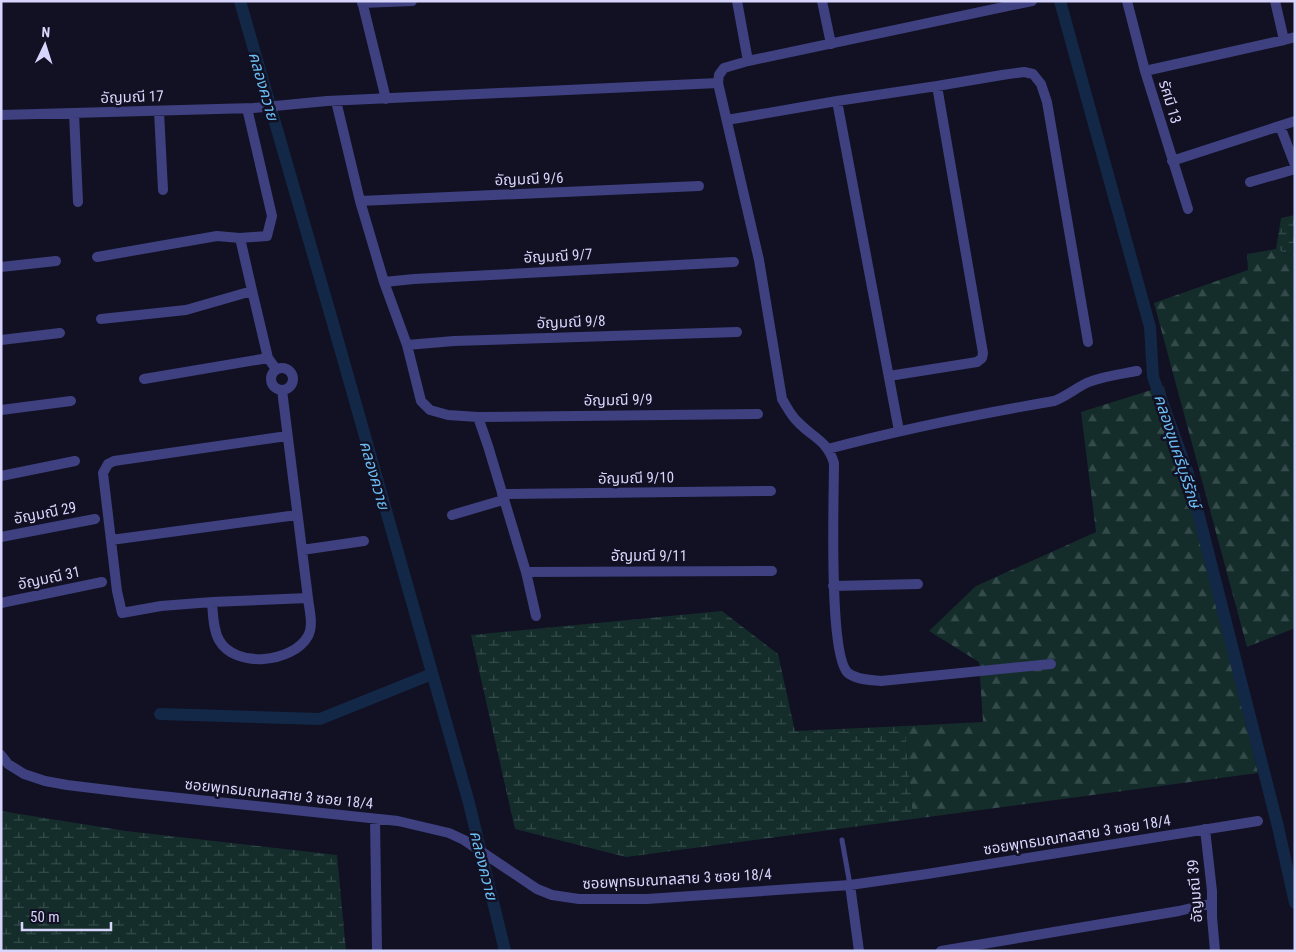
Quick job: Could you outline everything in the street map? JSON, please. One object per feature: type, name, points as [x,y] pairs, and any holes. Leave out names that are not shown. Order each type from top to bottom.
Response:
[{"type":"street","points":[[386,99],[362,2],[412,1]]},
{"type":"street","points":[[737,1],[748,60]]},
{"type":"street","points":[[822,1],[831,44]]},
{"type":"street","points":[[1032,1],[988,6],[831,44],[748,60],[724,68],[718,75],[718,83],[759,260],[782,399],[798,423],[828,449],[834,463],[833,586],[841,658],[847,672],[867,680],[881,682],[1051,664]]},
{"type":"street","name":"รัศมี 13","points":[[1127,1],[1145,71],[1188,209]]},
{"type":"street","points":[[1275,1],[1284,40]]},
{"type":"street","points":[[1145,71],[1295,37]]},
{"type":"street","points":[[727,120],[1002,75],[1024,72],[1032,74],[1041,84],[1047,102],[1088,342]]},
{"type":"street","name":"อัญมณี 17","points":[[1,115],[247,108],[332,101],[718,83]]},
{"type":"street","points":[[889,376],[976,362],[982,358],[983,353],[937,86]]},
{"type":"street","name":"อัญมณี 9/9","points":[[332,101],[384,282],[407,345],[422,401],[430,410],[448,415],[478,417],[758,414]]},
{"type":"street","points":[[837,101],[899,431]]},
{"type":"street","points":[[97,256],[217,236],[240,238],[267,236],[272,216],[247,108]]},
{"type":"street","points":[[159,111],[163,190]]},
{"type":"street","points":[[74,113],[78,202]]},
{"type":"street","points":[[1172,161],[1295,121]]},
{"type":"street","points":[[1280,126],[1295,165]]},
{"type":"street","points":[[1250,182],[1295,169]]},
{"type":"street","name":"อัญมณี 9/6","points":[[360,201],[699,186]]},
{"type":"street","points":[[240,238],[268,358],[276,369]]},
{"type":"street","points":[[1,267],[56,260]]},
{"type":"street","name":"อัญมณี 9/7","points":[[384,282],[423,278],[734,262]]},
{"type":"street","points":[[101,319],[186,310],[252,291]]},
{"type":"street","name":"อัญมณี 9/8","points":[[407,345],[454,341],[737,332]]},
{"type":"street","points":[[1,340],[60,333]]},
{"type":"street","points":[[144,379],[268,358]]},
{"type":"street","points":[[284,368],[292,375],[292,382],[288,388],[282,390],[275,388],[271,382],[272,375],[276,369],[284,368]]},
{"type":"street","points":[[828,449],[899,431],[1054,401],[1063,398],[1090,382],[1137,371]]},
{"type":"street","points":[[212,602],[215,628],[219,640],[228,650],[244,658],[265,659],[290,652],[302,644],[309,634],[311,622],[282,390]]},
{"type":"street","points":[[1,410],[71,402]]},
{"type":"street","points":[[478,417],[526,572],[536,616]]},
{"type":"street","points":[[287,436],[114,461],[108,464],[103,473],[117,590],[122,613],[161,606],[308,598]]},
{"type":"street","points":[[1,476],[76,461]]},
{"type":"street","name":"อัญมณี 9/10","points":[[452,515],[503,497],[771,491]]},
{"type":"street","points":[[111,540],[297,515]]},
{"type":"street","name":"อัญมณี 29","points":[[1,537],[95,519]]},
{"type":"street","points":[[302,550],[364,541]]},
{"type":"street","name":"อัญมณี 9/11","points":[[526,572],[772,571]]},
{"type":"street","name":"อัญมณี 31","points":[[1,603],[102,582]]},
{"type":"street","points":[[833,586],[918,584]]},
{"type":"street","name":"ซอยพุทธมณฑลสาย 3 ซอย 18/4","points":[[1,755],[8,764],[24,774],[59,784],[414,824],[449,833],[464,840],[537,889],[552,895],[579,899],[646,899],[850,885],[1258,821]]},
{"type":"street","points":[[375,819],[377,951]]},
{"type":"street","name":"อัญมณี 39","points":[[1206,829],[1215,951]]},
{"type":"street","points":[[850,885],[859,951]]},
{"type":"street","points":[[941,951],[1179,911],[1212,903]]},
{"type":"lane","points":[[842,840],[850,885]]},
{"type":"green space","points":[[1295,215],[1295,257],[1276,249],[1281,218]]},
{"type":"green space","points":[[1276,249],[1295,257],[1295,628],[1247,647],[1154,303],[1248,270],[1247,254]]},
{"type":"green space","points":[[1164,386],[1258,773],[913,819],[905,726],[983,722],[979,662],[929,631],[976,586],[1096,532],[1081,412]]},
{"type":"green space","points":[[722,611],[778,654],[795,731],[905,726],[913,819],[626,857],[515,829],[471,635]]},
{"type":"green space","points":[[1,811],[126,831],[337,855],[346,951],[1,951]]},
{"type":"waterway","name":"คลองควาย","points":[[240,1],[469,803],[505,951]]},
{"type":"waterway","name":"คลองขุนศรีบุรีรักษ์","points":[[1060,1],[1150,327],[1153,377],[1188,473],[1278,827],[1295,903]]},
{"type":"waterway","points":[[160,714],[320,719],[432,674]]}]
